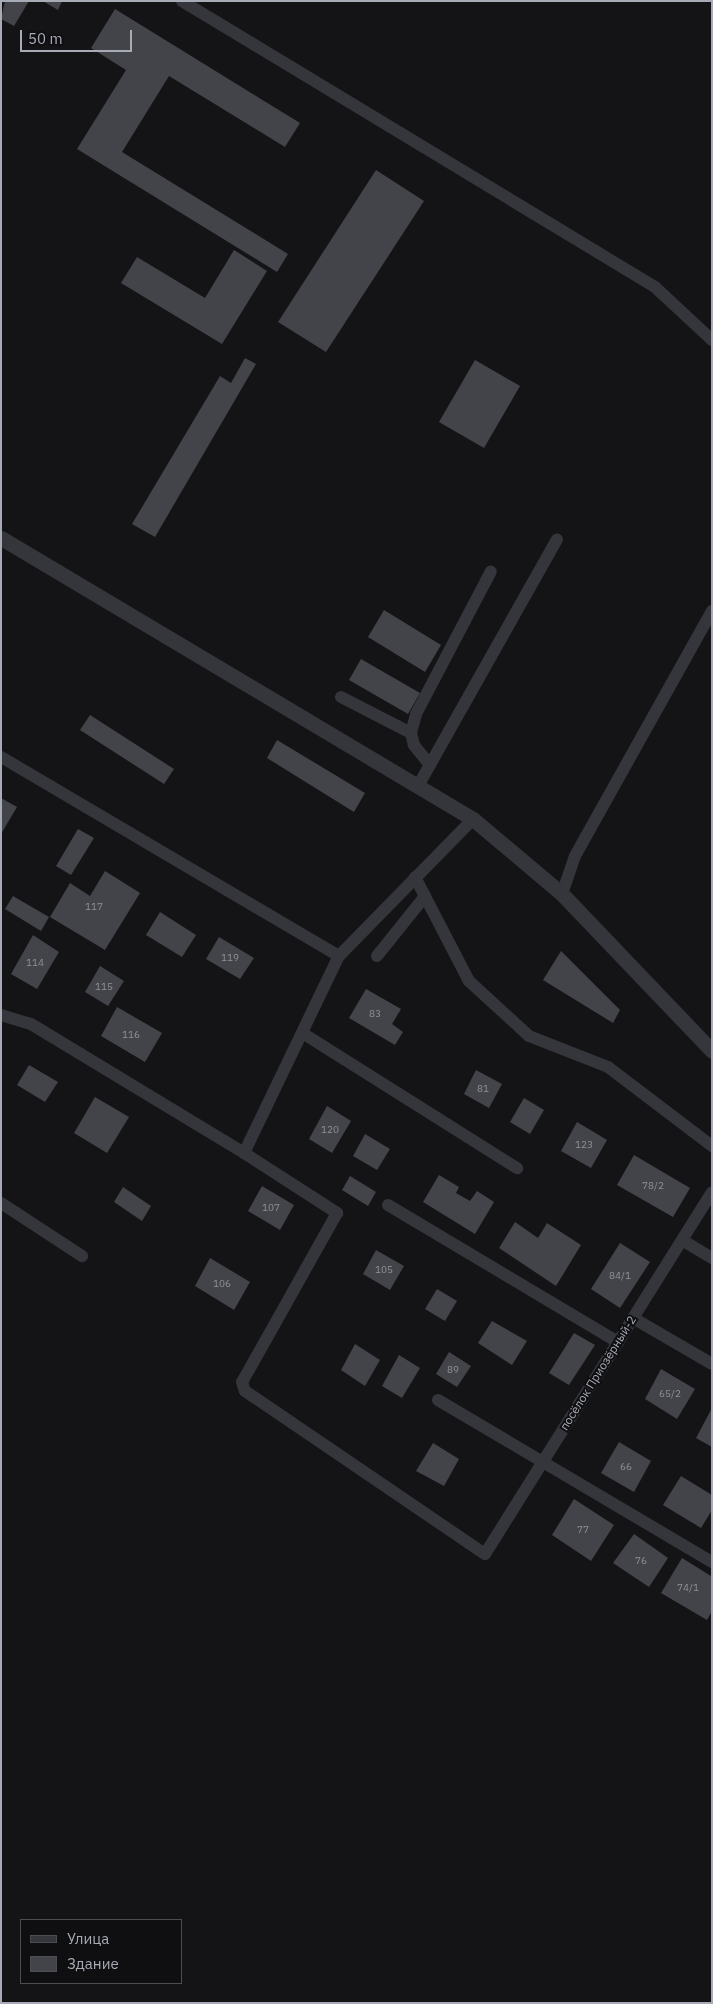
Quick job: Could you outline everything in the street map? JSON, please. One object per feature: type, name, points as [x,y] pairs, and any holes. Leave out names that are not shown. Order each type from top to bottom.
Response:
[{"type":"street","points":[[182,1],[654,287],[712,340]]},
{"type":"street","points":[[1,538],[473,819],[562,894],[712,1051]]},
{"type":"street","points":[[418,786],[558,539]]},
{"type":"street","points":[[430,764],[414,745],[411,733],[416,714],[491,571]]},
{"type":"street","points":[[562,894],[575,856],[712,611]]},
{"type":"street","points":[[341,697],[411,733]]},
{"type":"street","points":[[1,756],[339,956]]},
{"type":"street","points":[[1,1015],[31,1024],[244,1153],[304,1034],[339,956],[473,819]]},
{"type":"street","points":[[415,877],[469,981],[529,1036],[608,1067],[712,1146]]},
{"type":"street","points":[[377,956],[425,896]]},
{"type":"street","points":[[304,1034],[517,1168]]},
{"type":"street","name":"посёлок Приозёрный-2","points":[[244,1153],[337,1213],[242,1382],[245,1391],[485,1554],[712,1192]]},
{"type":"street","points":[[1,1203],[82,1256]]},
{"type":"street","points":[[388,1205],[618,1342]]},
{"type":"street","points":[[682,1240],[712,1258]]},
{"type":"street","points":[[633,1318],[712,1364]]},
{"type":"street","points":[[438,1400],[712,1562]]},
{"type":"building","points":[[5,1],[29,1],[14,26],[1,19]]},
{"type":"building","points":[[43,1],[62,1],[58,10]]},
{"type":"building","points":[[115,9],[300,123],[285,147],[169,76],[122,152],[288,254],[277,272],[77,149],[126,70],[91,48]]},
{"type":"building","points":[[376,170],[424,201],[326,352],[278,322]]},
{"type":"building","points":[[234,250],[267,271],[222,344],[121,283],[137,257],[205,298]]},
{"type":"building","points":[[245,358],[256,364],[155,537],[132,524],[220,376],[231,383]]},
{"type":"building","points":[[475,360],[520,386],[484,448],[439,422]]},
{"type":"building","points":[[384,610],[441,645],[425,672],[368,637]]},
{"type":"building","points":[[361,659],[420,693],[408,714],[349,680]]},
{"type":"building","points":[[90,715],[174,769],[164,784],[80,730]]},
{"type":"building","points":[[277,740],[365,793],[354,812],[267,758]]},
{"type":"building","points":[[1,798],[17,807],[1,834]]},
{"type":"building","points":[[78,829],[94,838],[71,875],[56,866]]},
{"type":"building","points":[[105,871],[140,893],[105,950],[50,917],[70,883],[90,896]]},
{"type":"building","points":[[13,896],[49,917],[41,931],[5,909]]},
{"type":"building","points":[[160,912],[196,935],[182,957],[146,935]]},
{"type":"building","points":[[33,935],[59,952],[37,989],[11,974]]},
{"type":"building","points":[[219,937],[254,958],[240,979],[206,959]]},
{"type":"building","points":[[561,951],[620,1010],[613,1023],[543,980]]},
{"type":"building","points":[[100,966],[124,981],[108,1006],[85,992]]},
{"type":"building","points":[[366,989],[401,1009],[392,1024],[403,1032],[395,1045],[349,1018]]},
{"type":"building","points":[[117,1007],[162,1033],[145,1062],[101,1036]]},
{"type":"building","points":[[29,1065],[58,1082],[45,1102],[17,1085]]},
{"type":"building","points":[[476,1070],[502,1084],[489,1108],[464,1094]]},
{"type":"building","points":[[95,1097],[129,1117],[107,1153],[74,1133]]},
{"type":"building","points":[[524,1098],[544,1110],[530,1134],[510,1122]]},
{"type":"building","points":[[327,1106],[351,1121],[332,1153],[309,1139]]},
{"type":"building","points":[[577,1122],[607,1140],[591,1168],[561,1151]]},
{"type":"building","points":[[365,1134],[390,1149],[377,1170],[353,1156]]},
{"type":"building","points":[[634,1155],[690,1188],[673,1217],[617,1185]]},
{"type":"building","points":[[439,1175],[459,1187],[456,1193],[470,1201],[477,1191],[494,1202],[475,1234],[423,1202]]},
{"type":"building","points":[[350,1176],[376,1192],[368,1206],[342,1190]]},
{"type":"building","points":[[262,1186],[294,1205],[280,1230],[248,1211]]},
{"type":"building","points":[[123,1187],[151,1206],[142,1221],[114,1202]]},
{"type":"building","points":[[515,1222],[538,1238],[547,1223],[581,1245],[556,1286],[499,1248]]},
{"type":"building","points":[[620,1243],[650,1262],[620,1308],[591,1289]]},
{"type":"building","points":[[376,1250],[404,1266],[390,1290],[363,1274]]},
{"type":"building","points":[[210,1258],[250,1282],[234,1310],[195,1286]]},
{"type":"building","points":[[437,1289],[457,1301],[445,1321],[425,1309]]},
{"type":"building","points":[[492,1321],[527,1341],[512,1365],[478,1343]]},
{"type":"building","points":[[574,1333],[595,1345],[569,1385],[549,1373]]},
{"type":"building","points":[[355,1344],[380,1360],[365,1386],[341,1370]]},
{"type":"building","points":[[449,1352],[471,1366],[457,1387],[436,1374]]},
{"type":"building","points":[[399,1355],[420,1368],[402,1398],[382,1386]]},
{"type":"building","points":[[661,1369],[695,1389],[677,1419],[645,1399]]},
{"type":"building","points":[[712,1408],[712,1447],[696,1438]]},
{"type":"building","points":[[619,1442],[651,1461],[634,1492],[601,1473]]},
{"type":"building","points":[[433,1443],[459,1459],[444,1486],[416,1471]]},
{"type":"building","points":[[681,1476],[712,1495],[712,1510],[701,1528],[663,1505]]},
{"type":"building","points":[[574,1499],[614,1525],[591,1561],[552,1535]]},
{"type":"building","points":[[634,1534],[668,1558],[649,1587],[613,1563]]},
{"type":"building","points":[[682,1558],[711,1576],[712,1611],[707,1620],[661,1593]]}]
